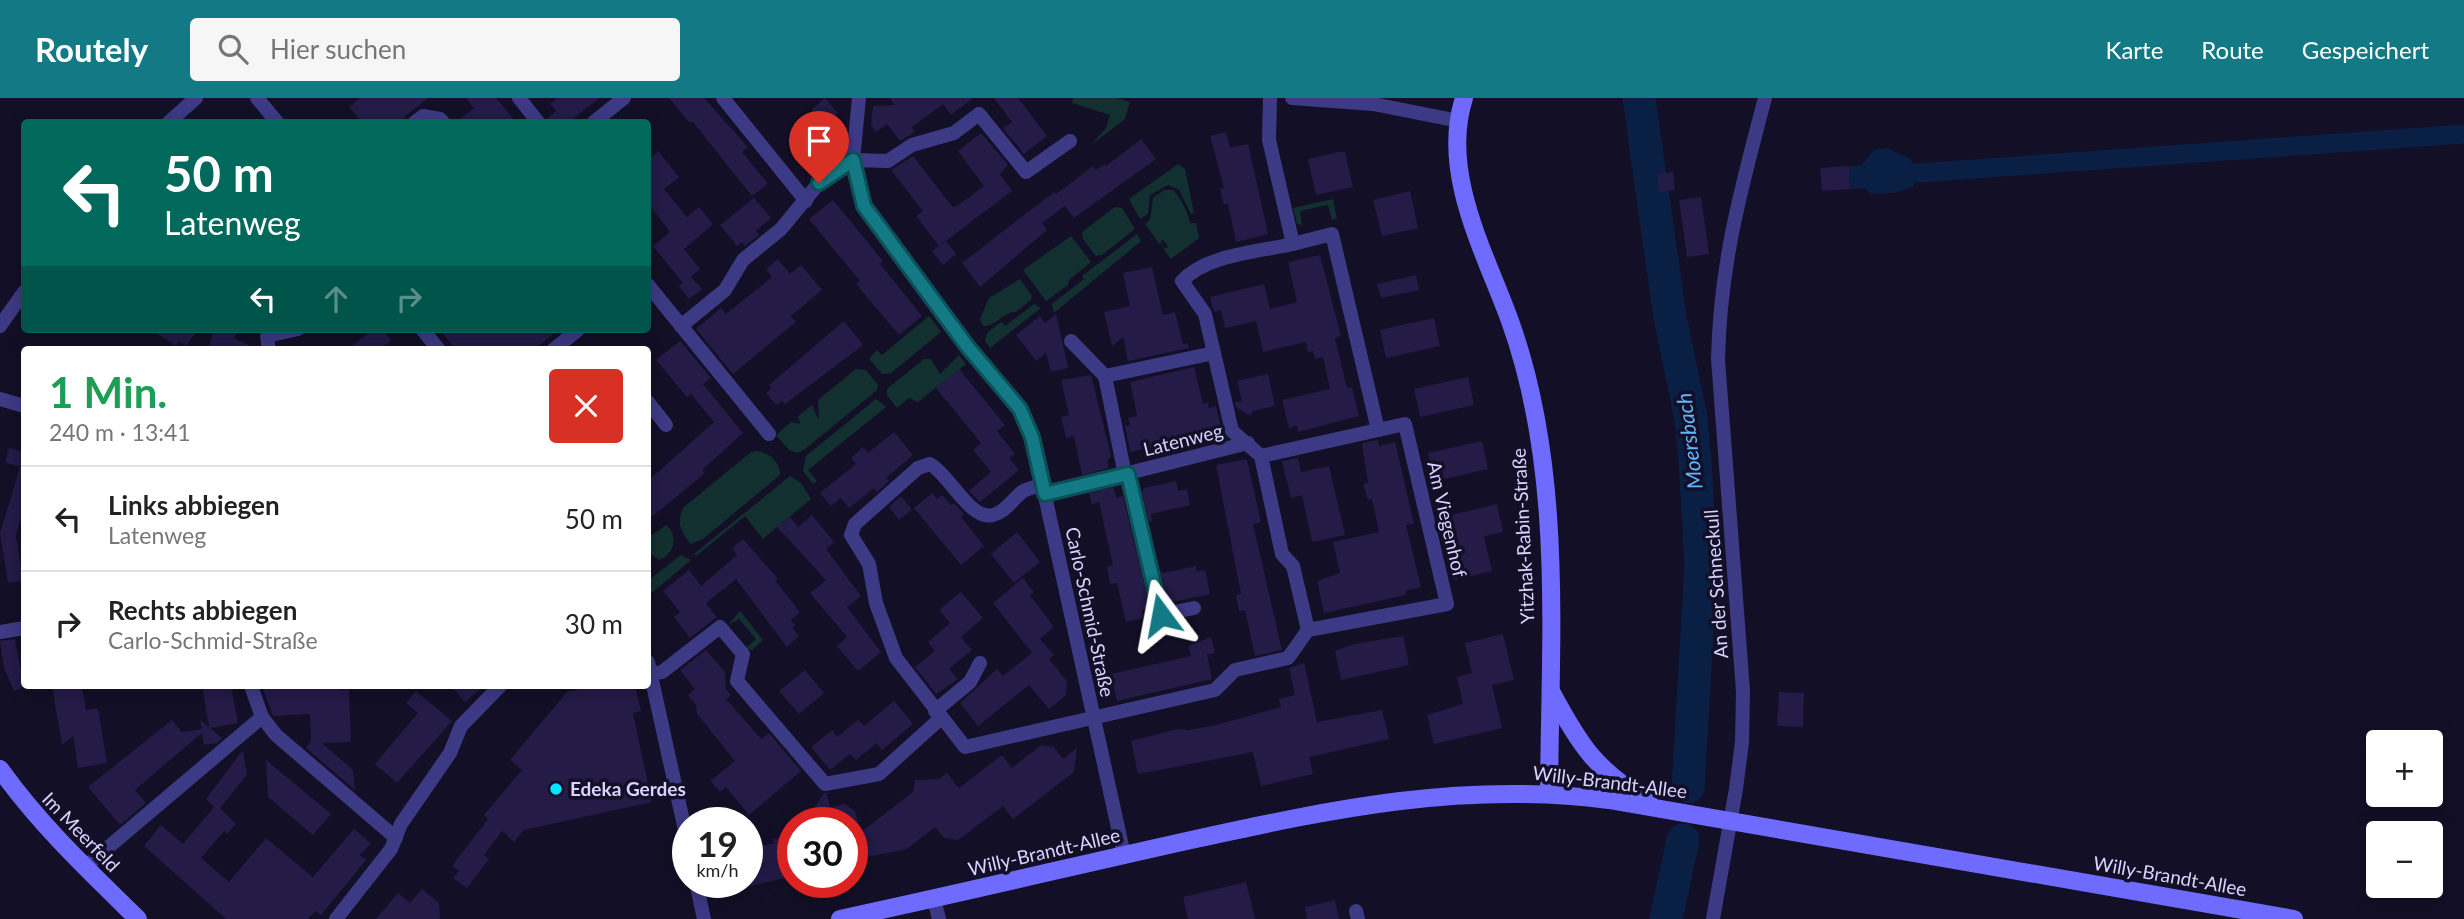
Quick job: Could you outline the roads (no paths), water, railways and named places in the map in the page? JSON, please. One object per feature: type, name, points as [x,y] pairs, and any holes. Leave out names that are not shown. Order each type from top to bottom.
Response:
[{"type":"street","points":[[172,119],[196,98]]},
{"type":"street","points":[[257,98],[274,119]]},
{"type":"street","points":[[519,98],[536,119]]},
{"type":"street","points":[[598,119],[624,98]]},
{"type":"street","points":[[723,98],[806,201]]},
{"type":"street","name":"Carlo-Schmid-Straße","points":[[859,98],[853,160],[864,206],[961,338],[1020,409],[1032,437],[1124,855]]},
{"type":"street","points":[[1270,98],[1269,141],[1293,244]]},
{"type":"street","points":[[1292,98],[1373,104],[1459,121]]},
{"type":"street","name":"Yitzhak-Rabin-Straße","points":[[1464,98],[1457,147],[1463,190],[1525,370],[1538,437],[1548,527],[1549,793]]},
{"type":"street","name":"An der Schneckull","points":[[1713,919],[1742,742],[1743,691],[1718,359],[1719,309],[1742,178],[1765,98]]},
{"type":"street","points":[[681,326],[725,290],[743,260],[781,229],[819,183],[853,160],[888,161],[912,145],[954,133],[979,114],[1026,172],[1070,141]]},
{"type":"street","points":[[420,119],[440,119]]},
{"type":"street","points":[[938,714],[965,747],[1093,718],[1216,690],[1235,670],[1288,658],[1308,630],[1293,566],[1282,554],[1261,456],[1232,431],[1205,314],[1182,281],[1193,270],[1208,263],[1332,234],[1378,430]]},
{"type":"street","points":[[651,289],[769,434]]},
{"type":"street","points":[[0,326],[21,296]]},
{"type":"street","points":[[264,338],[283,333]]},
{"type":"street","points":[[558,346],[574,333]]},
{"type":"street","points":[[1071,341],[1105,376],[1127,474]]},
{"type":"street","points":[[1105,376],[1213,353]]},
{"type":"street","points":[[0,399],[21,405]]},
{"type":"street","points":[[651,406],[667,425]]},
{"type":"street","name":"Am Viegenhof","points":[[1261,456],[1405,424],[1447,604],[1308,630]]},
{"type":"street","name":"Latenweg","points":[[938,714],[895,658],[876,603],[869,564],[851,535],[855,524],[918,468],[930,464],[942,471],[976,514],[987,518],[1000,513],[1023,491],[1127,474],[1248,443]]},
{"type":"street","name":"Latenweg","points":[[1127,474],[1161,615],[1194,608]]},
{"type":"street","points":[[651,669],[662,672],[720,627],[743,654],[737,681],[825,784],[879,774],[970,682],[979,663]]},
{"type":"street","points":[[0,632],[21,628]]},
{"type":"street","points":[[651,677],[680,807]]},
{"type":"street","points":[[252,689],[262,717],[276,735],[396,838]]},
{"type":"street","points":[[336,919],[391,849],[401,824],[450,753],[461,726],[497,689]]},
{"type":"street","points":[[1550,691],[1575,736],[1598,766],[1655,807]]},
{"type":"street","points":[[85,867],[262,717]]},
{"type":"street","name":"Im Meerfeld","points":[[0,769],[21,798],[138,919]]},
{"type":"street","name":"Willy-Brandt-Allee","points":[[840,919],[1370,803],[1444,795],[1549,793],[1655,807],[2294,919]]},
{"type":"street","points":[[699,898],[704,919]]},
{"type":"street","points":[[934,898],[939,919]]},
{"type":"water","points":[[1887,148],[1911,159],[1917,178],[1913,187],[1894,193],[1870,194],[1865,188],[1850,189],[1849,166],[1861,166],[1874,150]]},
{"type":"waterway","name":"Moersbach","points":[[1639,98],[1670,317],[1691,418],[1695,460],[1701,565],[1688,787]]},
{"type":"waterway","points":[[1890,175],[2464,134]]},
{"type":"waterway","name":"Moersbach","points":[[1666,919],[1683,840]]},
{"type":"place","name":"Edeka Gerdes","points":[[556,789]]}]
